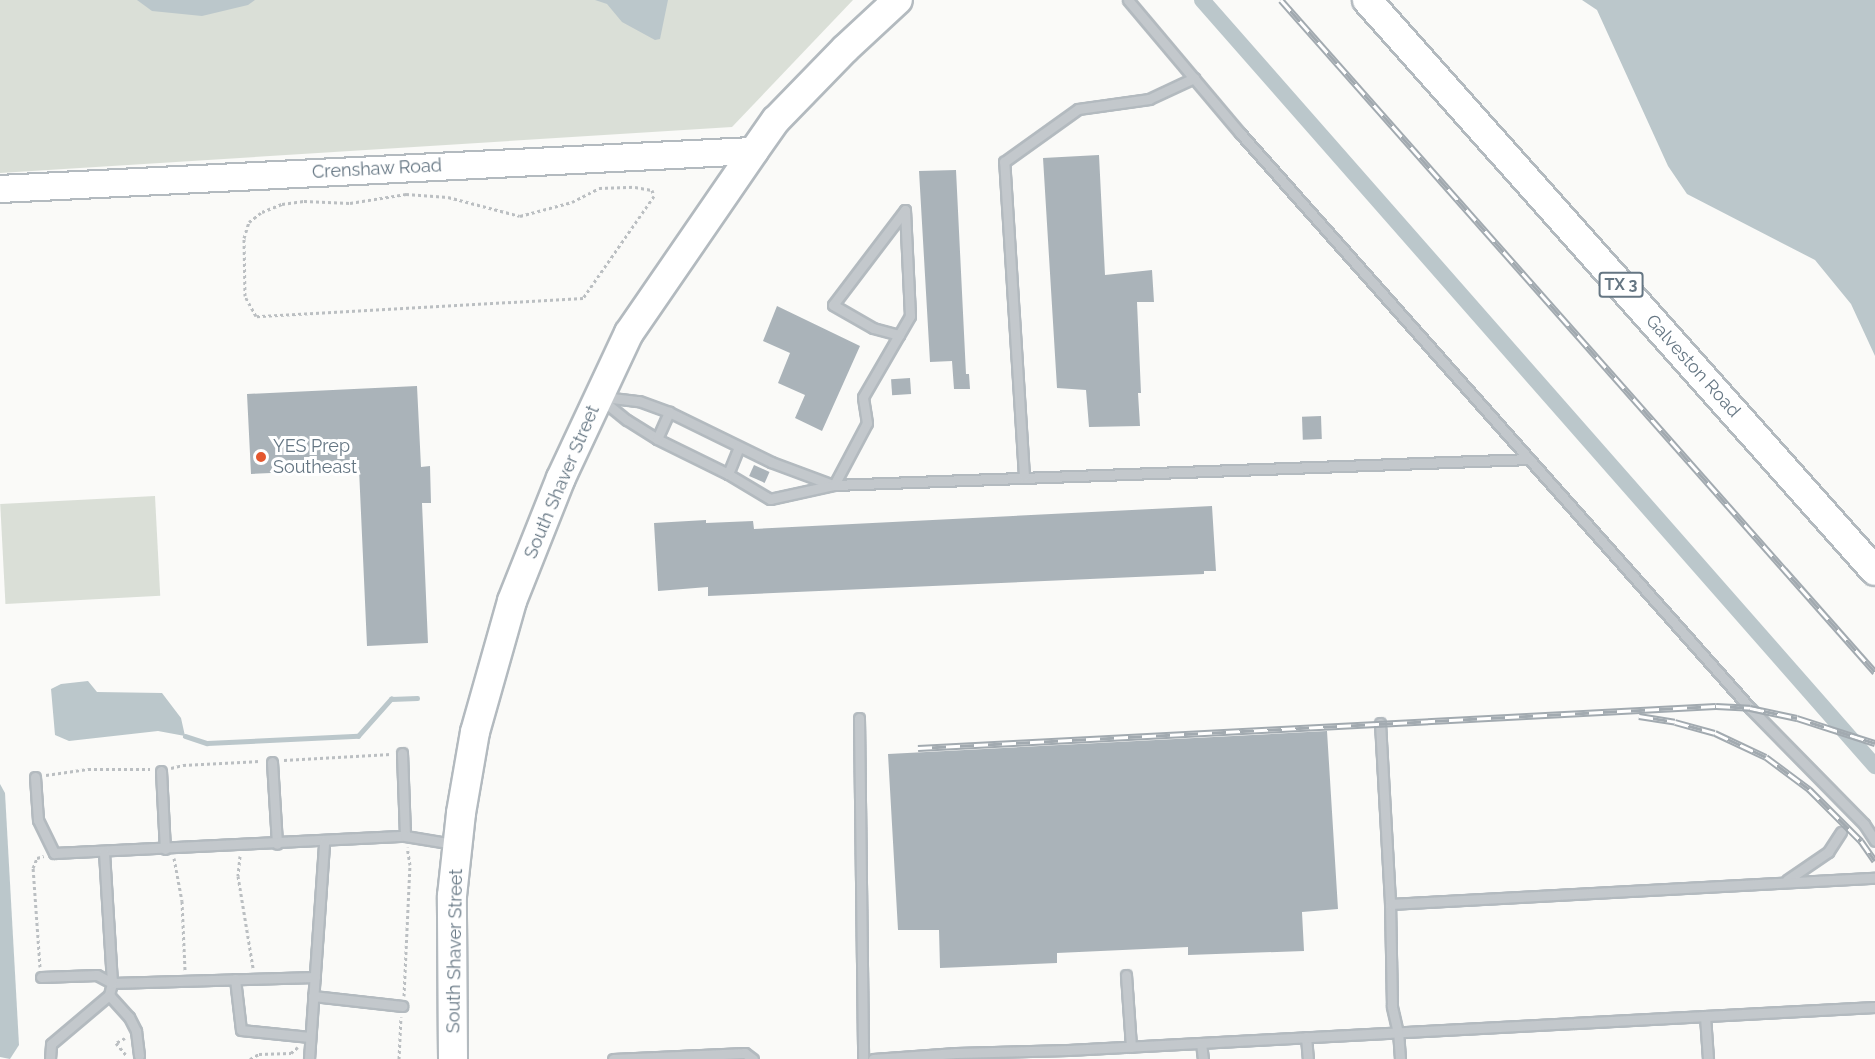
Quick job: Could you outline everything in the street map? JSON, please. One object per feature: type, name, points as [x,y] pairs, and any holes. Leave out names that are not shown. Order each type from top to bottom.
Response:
[{"type":"main road","name":"South Shaver Street","points":[[453,1059],[452,896],[475,732],[512,601],[561,478],[629,333],[754,151],[776,120],[845,49],[898,0]]},
{"type":"main road","name":"Galveston Road","points":[[1367,0],[1875,571]]},
{"type":"main road","name":"Crenshaw Road","points":[[0,189],[754,151]]},
{"type":"lane","points":[[1128,0],[1194,78],[1750,708],[1864,824],[1875,841]]},
{"type":"lane","points":[[1024,476],[1004,162],[1078,110],[1149,99],[1194,78]]},
{"type":"lane","points":[[834,485],[867,423],[863,397],[900,335],[910,316],[905,210],[833,305],[873,328],[900,335]]},
{"type":"lane","points":[[598,396],[627,420],[657,439],[728,474],[770,500],[834,485],[1024,476],[1529,459]]},
{"type":"lane","points":[[598,396],[639,401],[669,412],[771,462],[834,485]]},
{"type":"lane","points":[[657,439],[669,412]]},
{"type":"lane","points":[[728,474],[739,447]]},
{"type":"lane","points":[[859,718],[863,1059]]},
{"type":"lane","points":[[1380,723],[1390,904],[1392,1006],[1398,1033],[1400,1059]]},
{"type":"lane","points":[[402,753],[405,836]]},
{"type":"lane","points":[[272,762],[277,844]]},
{"type":"lane","points":[[161,771],[170,849]]},
{"type":"lane","points":[[35,777],[38,820],[54,853],[324,842],[405,836],[458,844]]},
{"type":"lane","points":[[1786,880],[1828,852],[1841,832]]},
{"type":"lane","points":[[309,1059],[324,842]]},
{"type":"lane","points":[[50,1059],[51,1044],[109,995],[112,983],[104,852]]},
{"type":"lane","points":[[1390,904],[1786,880],[1874,878]]},
{"type":"lane","points":[[41,977],[97,975],[112,983],[315,977]]},
{"type":"lane","points":[[1126,975],[1131,1047]]},
{"type":"lane","points":[[235,979],[241,1030],[310,1036]]},
{"type":"lane","points":[[109,995],[129,1017],[136,1031],[139,1056]]},
{"type":"lane","points":[[313,996],[402,1006]]},
{"type":"lane","points":[[873,1059],[1068,1055],[1131,1047],[1875,1007]]},
{"type":"lane","points":[[1705,1016],[1708,1059]]},
{"type":"lane","points":[[1306,1038],[1308,1059]]},
{"type":"lane","points":[[1202,1043],[1203,1059]]},
{"type":"lane","points":[[613,1059],[745,1053],[753,1059]]},
{"type":"path","points":[[635,187],[652,190],[654,196],[583,298],[256,316],[245,296],[244,237],[249,222],[262,212],[282,204],[304,201],[350,203],[406,194],[448,197],[520,216],[550,206],[572,202],[599,188],[635,187]]},
{"type":"path","points":[[35,777],[88,769],[161,771],[183,765],[248,760],[272,762],[291,758],[402,753]]},
{"type":"path","points":[[399,1059],[410,865],[405,836]]},
{"type":"path","points":[[240,845],[238,876],[254,979]]},
{"type":"path","points":[[170,849],[180,882],[185,981]]},
{"type":"path","points":[[41,977],[33,868],[37,858],[54,853]]},
{"type":"path","points":[[250,1059],[259,1054],[291,1053],[310,1036]]},
{"type":"shaded area","points":[[0,0],[853,0],[732,127],[0,173]]},
{"type":"shaded area","points":[[137,0],[255,0],[248,5],[202,16],[152,11]]},
{"type":"shaded area","points":[[595,0],[668,0],[660,39],[655,40],[622,22],[607,4]]},
{"type":"shaded area","points":[[1582,0],[1875,0],[1875,356],[1851,304],[1815,260],[1687,194],[1668,166],[1597,10]]},
{"type":"shaded area","points":[[155,496],[160,596],[5,604],[0,504]]},
{"type":"shaded area","points":[[88,681],[97,692],[162,693],[181,718],[185,736],[158,731],[69,741],[55,735],[51,689],[61,684]]},
{"type":"shaded area","points":[[0,784],[5,793],[19,1045],[10,1059],[0,1057]]},
{"type":"building","points":[[1099,155],[1105,275],[1152,270],[1154,302],[1137,302],[1140,426],[1089,427],[1086,390],[1057,388],[1043,158]]},
{"type":"building","points":[[956,170],[966,374],[969,374],[970,389],[954,389],[952,361],[930,362],[919,171]]},
{"type":"building","points":[[777,306],[860,346],[822,431],[795,418],[805,395],[778,383],[790,353],[763,341]]},
{"type":"building","points":[[910,378],[911,394],[892,395],[891,379]]},
{"type":"building","points":[[417,386],[421,467],[430,466],[431,503],[422,503],[428,643],[367,646],[359,469],[251,474],[247,394]]},
{"type":"building","points":[[1321,416],[1322,439],[1303,440],[1302,417]]},
{"type":"building","points":[[754,465],[770,472],[765,483],[749,476]]},
{"type":"building","points":[[1212,506],[1216,571],[1204,571],[1204,574],[708,596],[708,587],[658,591],[654,523],[706,520],[706,523],[753,521],[754,529]]},
{"type":"building","points":[[1327,731],[1338,909],[1302,912],[1304,951],[1188,955],[1188,947],[1057,953],[1057,963],[940,968],[939,930],[898,930],[888,754]]},
{"type":"waterway","points":[[1202,0],[1875,766]]},
{"type":"waterway","points":[[185,736],[207,743],[358,736],[391,699],[417,698]]},
{"type":"railway","points":[[1281,0],[1875,672]]},
{"type":"railway","points":[[918,748],[1716,706],[1750,708],[1797,718],[1875,743]]},
{"type":"railway","points":[[1639,716],[1675,722],[1715,733],[1766,757],[1809,789],[1861,841],[1875,861]]},
{"type":"place","name":"YES Prep Southeast","points":[[261,457]]}]
